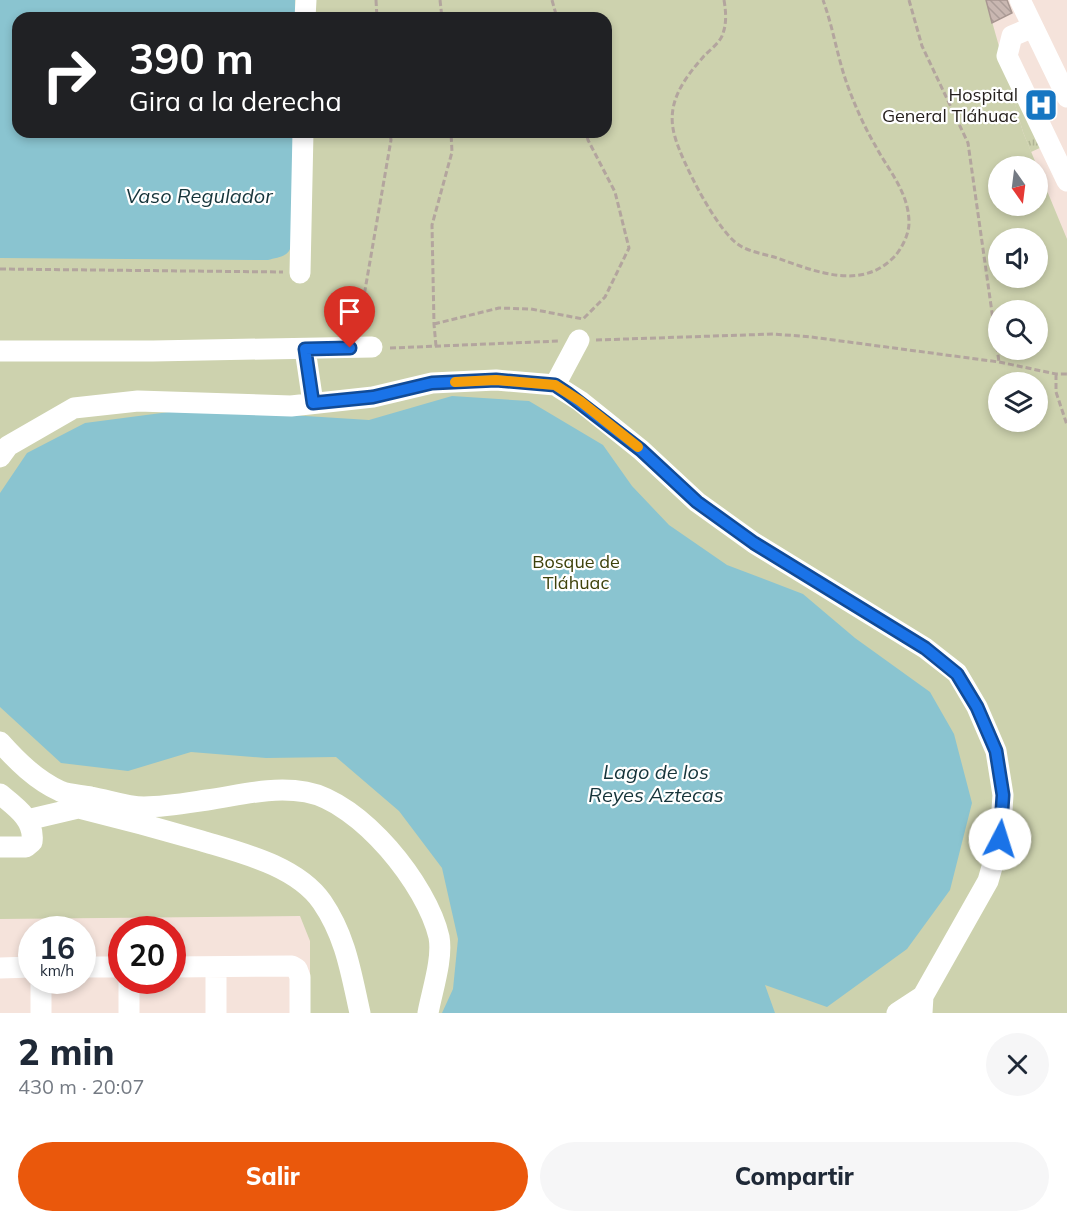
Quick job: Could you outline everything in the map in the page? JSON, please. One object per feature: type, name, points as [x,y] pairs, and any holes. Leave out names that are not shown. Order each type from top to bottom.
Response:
[{"type":"street","points":[[1020,0],[1067,97]]},
{"type":"street","points":[[1033,27],[1012,36],[1007,56],[1067,181]]},
{"type":"street","points":[[300,273],[303,138]]},
{"type":"street","points":[[555,385],[579,340]]},
{"type":"street","points":[[0,351],[372,347]]},
{"type":"street","points":[[305,349],[313,403]]},
{"type":"street","points":[[0,457],[8,446],[74,408],[138,400],[291,406],[373,397],[432,383],[496,380],[555,385],[580,401],[624,436],[697,502],[735,529],[925,648],[957,674],[977,707],[996,751],[1003,795],[1000,839],[988,881],[922,1005],[897,1013]]},
{"type":"street","points":[[0,742],[20,765],[61,791],[78,808]]},
{"type":"street","points":[[61,791],[143,807],[280,789],[308,792],[333,802],[355,817],[380,840],[404,865],[419,888],[439,938],[438,970],[428,1013]]},
{"type":"street","points":[[0,794],[21,811],[33,833],[32,842],[26,847],[0,847]]},
{"type":"street","points":[[27,820],[78,808],[161,828],[258,858],[296,877],[321,900],[345,943],[360,1013]]},
{"type":"street","points":[[186,967],[292,966],[297,969],[300,977],[300,1013]]},
{"type":"street","points":[[0,968],[18,967]]},
{"type":"street","points":[[216,967],[216,1013]]},
{"type":"street","points":[[41,994],[41,1013]]},
{"type":"street","points":[[129,994],[129,1013]]},
{"type":"path","points":[[724,0],[726,18],[722,37],[679,90],[673,104],[671,119],[675,137],[687,167],[718,222],[729,237],[740,246],[814,270],[850,277],[864,275],[884,267],[898,252],[906,237],[909,223],[904,195],[875,146],[849,90],[824,0]]},
{"type":"path","points":[[909,0],[922,46],[968,142],[999,362]]},
{"type":"path","points":[[391,138],[364,296],[365,320],[372,347],[774,334],[999,362],[1056,374],[1067,374]]},
{"type":"path","points":[[436,346],[432,225],[452,152],[451,138]]},
{"type":"path","points":[[434,324],[499,308],[531,309],[584,319],[605,297],[629,248],[615,192],[588,138]]},
{"type":"path","points":[[0,269],[300,273]]},
{"type":"path","points":[[1056,374],[1056,392],[1067,425]]},
{"type":"green space","name":"Bosque de Tláhuac","points":[[0,0],[986,0],[1023,132],[1033,156],[988,156],[988,216],[1048,216],[1048,193],[1067,239],[1067,1013],[310,1013],[310,941],[300,916],[108,916],[108,918],[96,918],[96,916],[18,916],[18,919],[0,919]]},
{"type":"green space","points":[[1007,77],[1042,147],[1031,152],[1023,132]]},
{"type":"water","name":"Vaso Regulador","points":[[0,0],[295,0],[295,12],[12,12],[12,138],[295,138],[295,229],[287,253],[268,260],[0,258]]},
{"type":"water","name":"Lago de los Reyes Aztecas","points":[[452,396],[529,401],[603,445],[632,486],[669,525],[727,565],[803,594],[855,638],[930,692],[954,734],[972,803],[950,890],[907,949],[827,1007],[765,985],[775,1013],[442,1013],[453,989],[458,939],[442,868],[399,811],[336,757],[266,758],[191,752],[128,771],[61,763],[0,707],[0,493],[27,453],[85,423],[192,409],[369,420]]},
{"type":"building","points":[[986,0],[1007,0],[1012,13],[992,23]]},
{"type":"slow traffic","points":[[455,382],[496,380],[555,385],[580,401],[638,447]]},
{"type":"place","name":"Hospital General Tláhuac","points":[[1041,105]]},
{"type":"route","points":[[350,348],[305,349],[313,403],[373,397],[432,383],[496,380],[555,385],[580,401],[641,450],[697,502],[754,543],[925,648],[957,674],[977,707],[996,751],[1003,795],[1000,839]]}]
